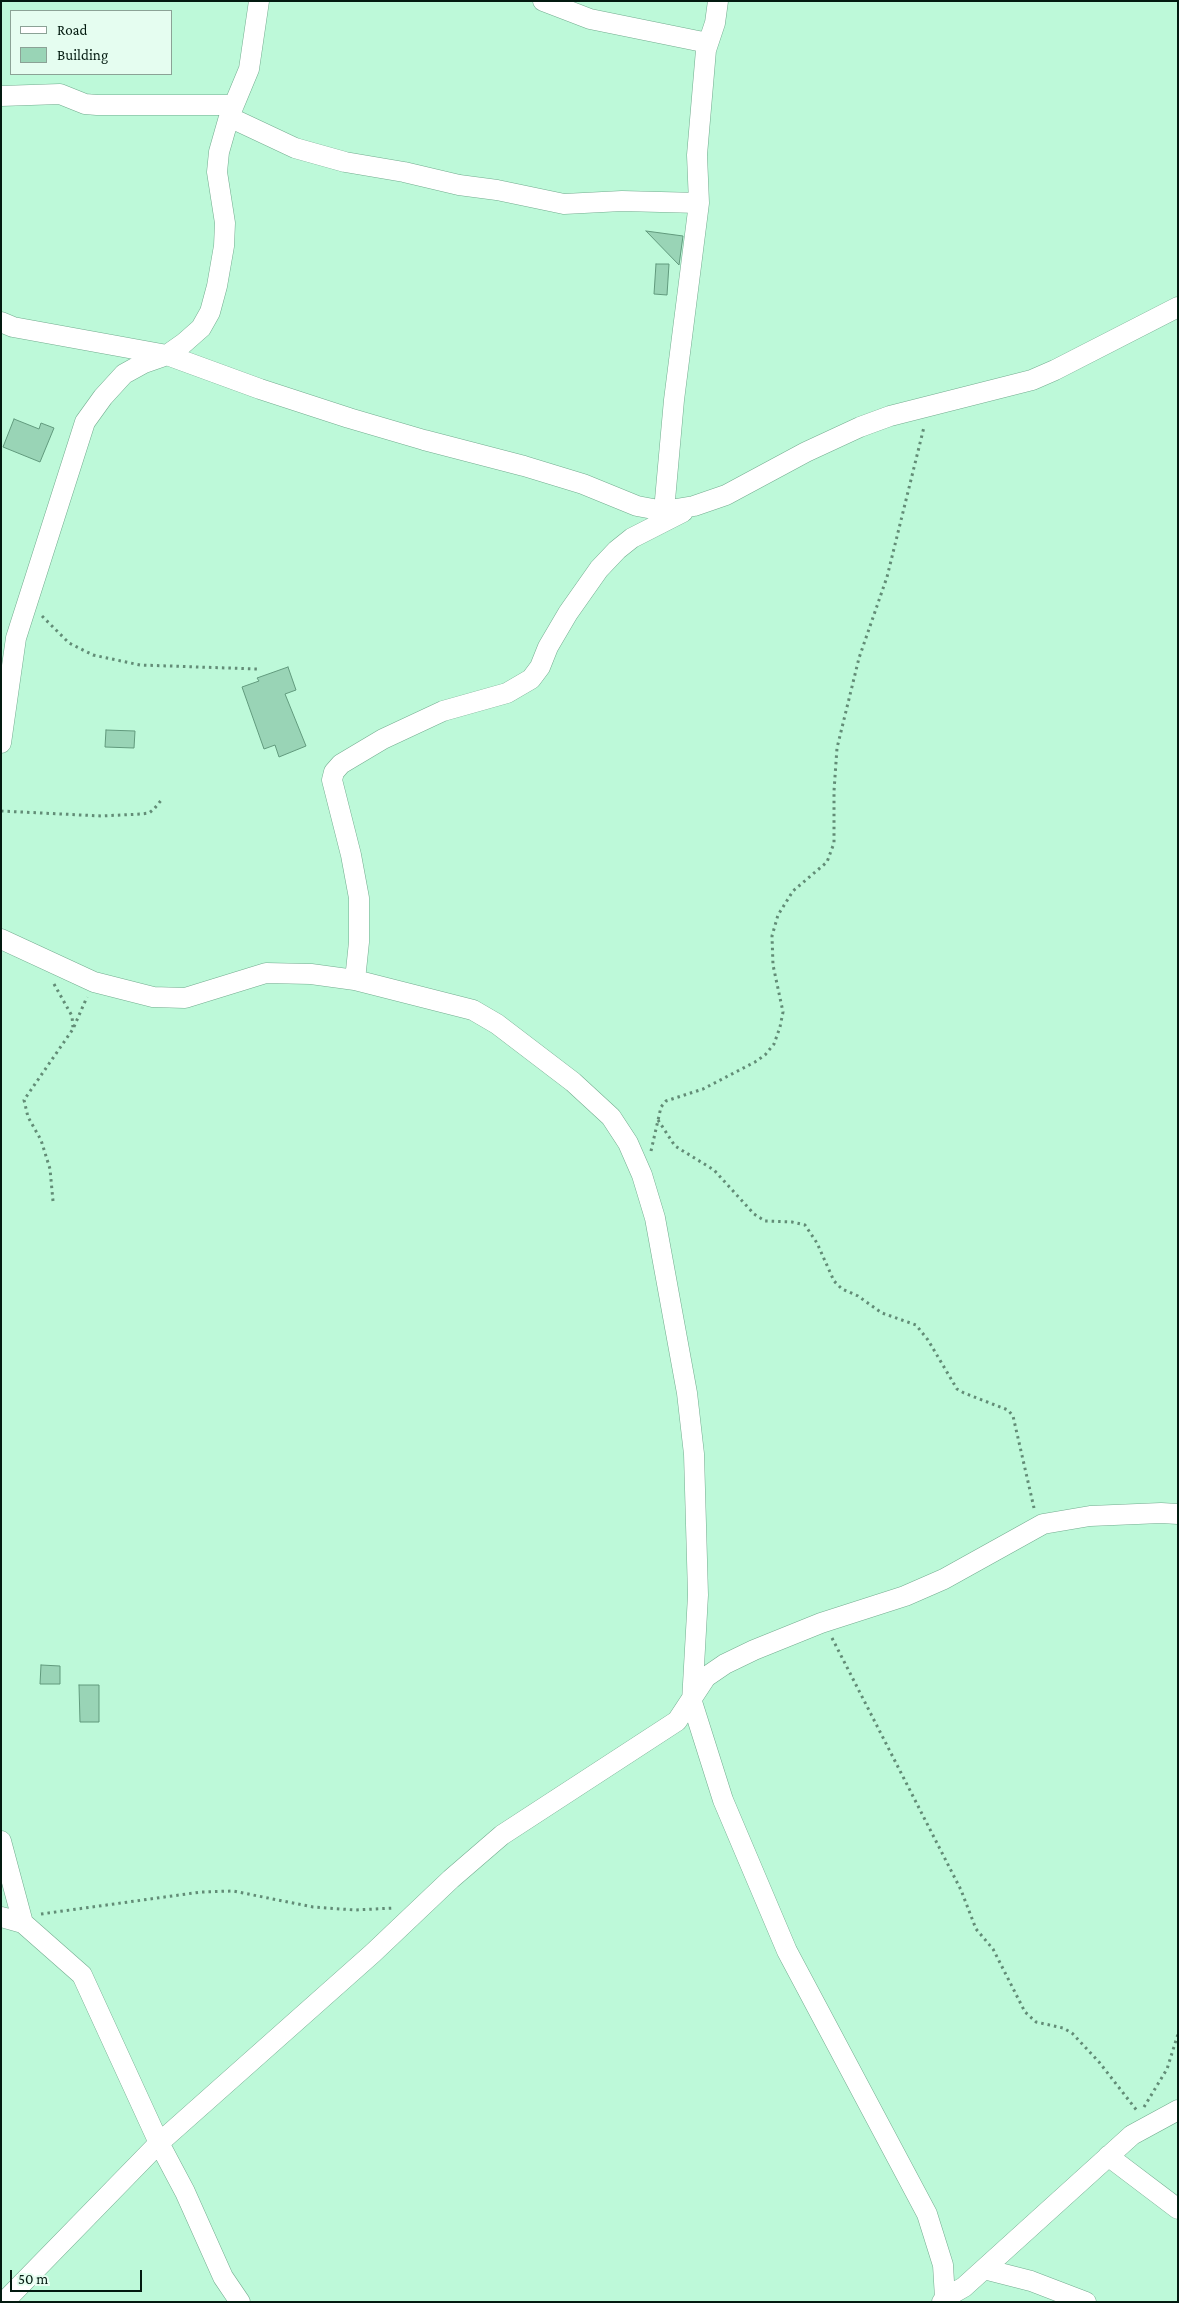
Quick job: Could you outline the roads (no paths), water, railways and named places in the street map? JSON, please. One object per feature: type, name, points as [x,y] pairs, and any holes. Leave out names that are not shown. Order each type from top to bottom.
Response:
[{"type":"street","points":[[1,743],[14,646],[85,422],[103,396],[124,374],[144,363],[167,355],[201,328],[210,312],[224,246],[225,222],[217,172],[219,152],[231,111],[248,69],[259,1]]},
{"type":"street","points":[[543,1],[590,19],[708,43]]},
{"type":"street","points":[[664,511],[674,400],[698,203],[697,154],[706,50],[715,24],[718,1]]},
{"type":"street","points":[[1,96],[60,94],[85,104],[231,111],[295,148],[345,162],[404,172],[459,186],[497,190],[564,204],[622,201],[698,203]]},
{"type":"street","points":[[354,980],[359,942],[359,898],[351,855],[332,780],[334,772],[341,764],[383,739],[443,711],[507,693],[531,678],[540,668],[548,647],[568,613],[599,569],[617,550],[632,538],[694,506],[726,495],[806,452],[860,427],[890,416],[1032,380],[1178,307]]},
{"type":"street","points":[[1,322],[12,327],[167,355],[260,389],[349,418],[583,484],[637,506],[664,511],[694,506]]},
{"type":"street","points":[[1,939],[94,982],[166,999],[185,998],[266,973],[311,974],[354,980],[473,1010],[497,1024],[573,1082],[611,1117],[628,1143],[642,1174],[662,1256],[687,1393],[694,1454],[698,1595],[692,1702],[723,1800],[787,1951],[927,2214],[943,2265],[943,2300]]},
{"type":"street","points":[[4,2302],[159,2143],[373,1953],[502,1835],[677,1721],[692,1702],[706,1677],[725,1664],[821,1623],[905,1596],[944,1579],[1039,1526],[1062,1519],[1090,1516],[1153,1513],[1178,1514]]},
{"type":"street","points":[[1,1841],[15,1918],[82,1975],[159,2143],[185,2192],[223,2277],[240,2302]]},
{"type":"street","points":[[943,2300],[964,2287],[1132,2135],[1178,2110]]},
{"type":"street","points":[[1108,2156],[1178,2209]]},
{"type":"street","points":[[984,2269],[1031,2281],[1086,2302]]}]
